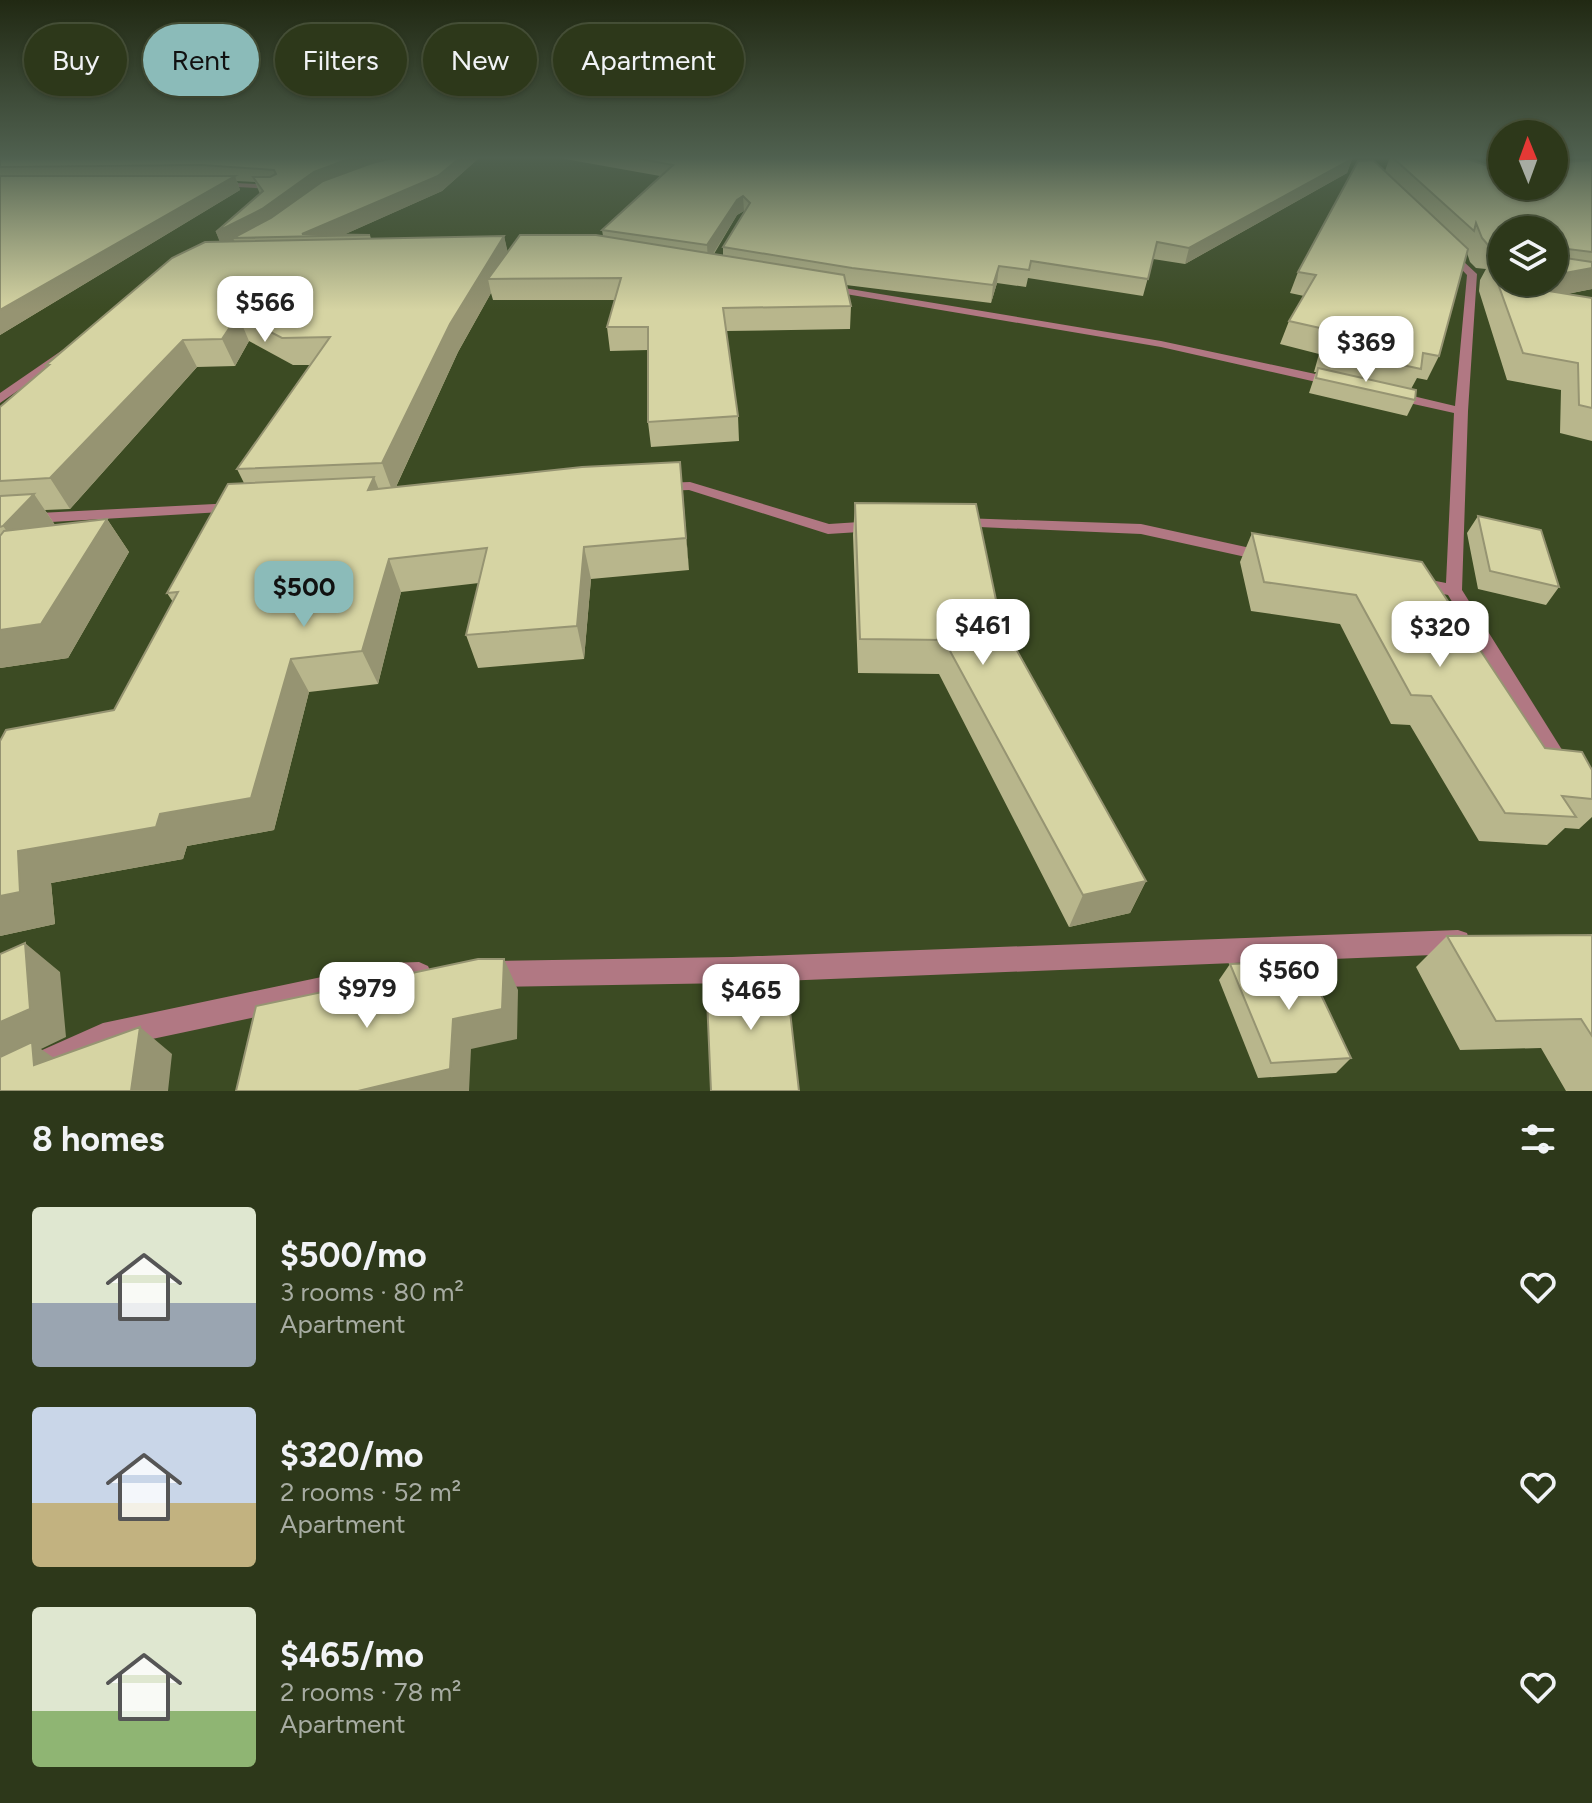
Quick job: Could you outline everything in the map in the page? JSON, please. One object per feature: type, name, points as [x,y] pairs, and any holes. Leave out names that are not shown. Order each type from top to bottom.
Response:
[{"type":"street","points":[[1440,242],[1480,274],[1461,411],[1454,590],[1571,784]]},
{"type":"street","points":[[819,286],[1161,344],[1341,384]]},
{"type":"street","points":[[0,399],[79,343]]},
{"type":"street","points":[[1386,394],[1461,411]]},
{"type":"street","points":[[643,488],[690,486],[828,529],[886,526]]},
{"type":"street","points":[[0,520],[251,507]]},
{"type":"street","points":[[943,522],[1141,529],[1288,562]]},
{"type":"street","points":[[1394,579],[1454,590]]},
{"type":"street","points":[[1556,756],[1580,760]]},
{"type":"street","points":[[26,1073],[103,1036],[388,976],[732,970],[1481,942]]},
{"type":"building","points":[[0,208],[179,208],[0,310]]},
{"type":"building","points":[[244,208],[264,208],[262,209],[216,232]]},
{"type":"building","points":[[285,208],[363,208],[302,234],[370,235],[233,238]]},
{"type":"building","points":[[626,208],[732,208],[707,245],[602,230]]},
{"type":"building","points":[[747,208],[1262,208],[1189,248],[1157,242],[1148,279],[1031,261],[1029,270],[999,266],[993,285],[852,268],[723,247]]},
{"type":"building","points":[[1333,208],[1424,208],[1468,249],[1439,356],[1423,353],[1421,369],[1324,348],[1329,330],[1289,321],[1316,275],[1298,272]]},
{"type":"building","points":[[1448,208],[1592,208],[1592,252],[1568,249],[1568,216],[1488,216],[1488,245],[1476,223],[1474,231]]},
{"type":"building","points":[[520,235],[596,235],[844,275],[851,306],[723,308],[738,416],[648,422],[648,327],[607,327],[621,278],[488,279]]},
{"type":"building","points":[[504,236],[450,324],[382,463],[237,469],[330,337],[282,338],[238,315],[222,339],[183,340],[50,478],[0,481],[0,407],[172,258],[205,242]]},
{"type":"building","points":[[1568,258],[1592,262],[1592,268],[1568,272]]},
{"type":"building","points":[[1568,294],[1592,298],[1592,408],[1579,405],[1578,363],[1523,353],[1502,296]]},
{"type":"building","points":[[1318,368],[1416,390],[1415,400],[1316,378]]},
{"type":"building","points":[[680,462],[686,538],[584,547],[577,626],[466,635],[487,548],[389,559],[362,651],[291,659],[251,798],[160,814],[156,827],[18,851],[20,892],[0,896],[0,741],[6,730],[114,710],[178,592],[167,593],[228,484],[374,477],[368,490],[582,467]]},
{"type":"building","points":[[34,494],[3,526],[0,527],[0,496]]},
{"type":"building","points":[[855,503],[976,504],[1006,648],[1016,649],[1146,881],[1083,895],[944,640],[860,639]]},
{"type":"building","points":[[1478,516],[1541,530],[1559,587],[1490,571]]},
{"type":"building","points":[[107,519],[41,624],[0,630],[0,536],[4,531]]},
{"type":"building","points":[[1252,533],[1422,562],[1545,748],[1582,752],[1592,770],[1592,799],[1562,796],[1576,817],[1505,813],[1431,696],[1411,695],[1356,595],[1264,582]]},
{"type":"building","points":[[1592,935],[1592,1036],[1581,1019],[1496,1021],[1447,936]]},
{"type":"building","points":[[25,943],[30,1009],[0,1022],[0,954]]},
{"type":"building","points":[[478,959],[504,959],[502,1009],[453,1019],[450,1069],[358,1091],[236,1091],[256,1006]]},
{"type":"building","points":[[1305,961],[1351,1058],[1271,1063],[1230,964]]},
{"type":"building","points":[[785,967],[799,1091],[711,1091],[706,975]]},
{"type":"building","points":[[140,1027],[131,1091],[0,1091],[0,1057],[32,1042],[34,1065]]}]
